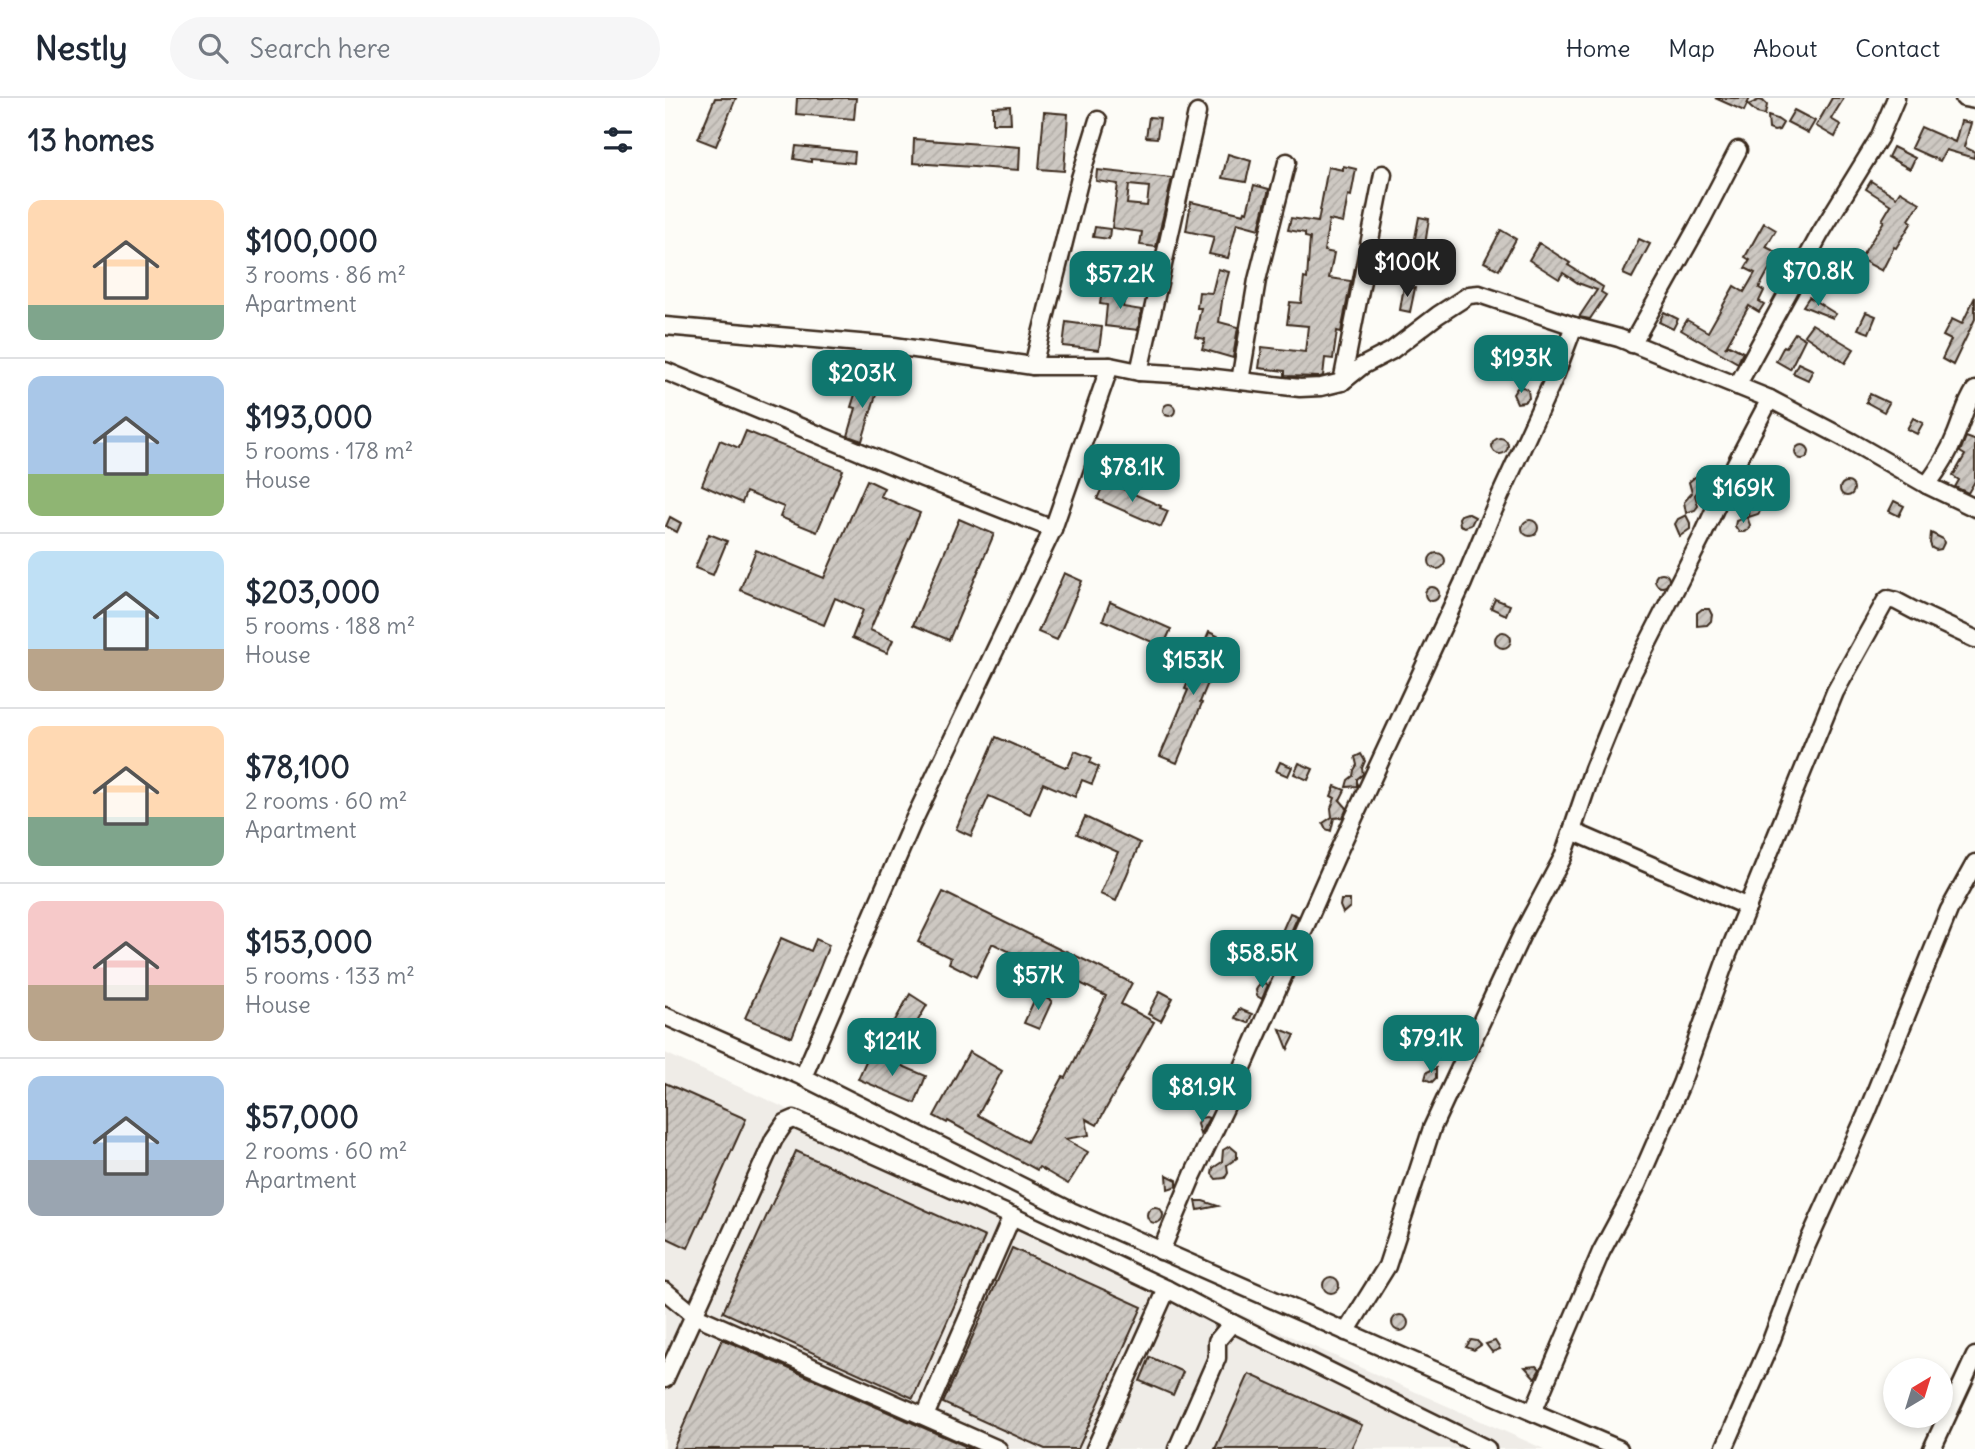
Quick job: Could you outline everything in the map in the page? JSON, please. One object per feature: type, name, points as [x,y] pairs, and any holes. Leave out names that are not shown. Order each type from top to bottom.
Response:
[{"type":"street","points":[[1737,386],[1819,234],[1879,138],[1896,98]]},
{"type":"street","points":[[1964,98],[1975,100]]},
{"type":"street","points":[[1139,372],[1197,113]]},
{"type":"street","points":[[1033,366],[1080,178],[1098,120]]},
{"type":"street","points":[[1632,344],[1738,150]]},
{"type":"street","points":[[1240,381],[1257,280],[1287,162]]},
{"type":"street","points":[[1342,382],[1383,174]]},
{"type":"street","points":[[665,326],[894,346],[1033,366],[1110,366],[1139,372],[1300,388],[1342,382],[1362,366],[1391,351],[1438,315],[1469,295],[1479,293],[1574,326],[1619,338],[1770,399],[1927,485],[1975,508]]},
{"type":"street","points":[[1161,1251],[1338,852],[1463,583],[1555,376],[1574,326]]},
{"type":"street","points":[[803,1077],[911,826],[1053,529],[1110,366]]},
{"type":"street","points":[[665,371],[1053,529]]},
{"type":"street","points":[[1927,485],[1945,460],[1975,390]]},
{"type":"street","points":[[1346,1332],[1387,1266],[1432,1128],[1522,934],[1563,857],[1593,769],[1630,678],[1770,399]]},
{"type":"street","points":[[1533,1412],[1601,1252],[1637,1185],[1681,1084],[1748,907],[1836,692],[1888,599],[1975,639]]},
{"type":"street","points":[[1572,831],[1748,907]]},
{"type":"street","points":[[1724,1449],[1770,1344],[1806,1247],[1866,1115],[1949,910],[1975,863]]},
{"type":"street","points":[[665,1016],[803,1077],[1071,1211],[1619,1449]]},
{"type":"street","points":[[665,1379],[774,1139],[785,1123],[794,1119],[1012,1216],[1167,1289],[1487,1449]]},
{"type":"street","points":[[925,1416],[1012,1216]]},
{"type":"street","points":[[1095,1449],[1167,1289]]},
{"type":"street","points":[[665,1291],[694,1315],[998,1449]]},
{"type":"street","points":[[1177,1449],[1217,1358],[1217,1341],[1232,1323]]},
{"type":"street","points":[[1931,1449],[1975,1356]]},
{"type":"shaded area","points":[[665,1053],[1044,1227],[1544,1449],[665,1449]]},
{"type":"building","points":[[715,98],[736,98],[716,146],[698,139]]},
{"type":"building","points":[[797,98],[856,98],[854,119],[796,114]]},
{"type":"building","points":[[1715,98],[1750,98],[1744,111]]},
{"type":"building","points":[[1832,98],[1844,98],[1831,119],[1841,125],[1835,137],[1816,126]]},
{"type":"building","points":[[1759,100],[1767,105],[1765,115],[1757,113],[1748,105]]},
{"type":"building","points":[[1010,106],[1011,123],[993,123],[993,107]]},
{"type":"building","points":[[1794,110],[1815,121],[1808,133],[1787,122]]},
{"type":"building","points":[[1044,112],[1068,114],[1064,171],[1039,169]]},
{"type":"building","points":[[1768,116],[1783,123],[1779,130],[1769,129]]},
{"type":"building","points":[[1149,117],[1160,118],[1157,138],[1146,137]]},
{"type":"building","points":[[1961,121],[1971,123],[1964,147],[1975,152],[1974,158],[1946,150],[1940,161],[1911,148],[1921,127],[1955,142]]},
{"type":"building","points":[[914,139],[1020,147],[1019,170],[913,163]]},
{"type":"building","points":[[796,146],[855,152],[854,163],[794,159]]},
{"type":"building","points":[[1893,147],[1915,158],[1910,169],[1888,157]]},
{"type":"building","points":[[1228,154],[1251,161],[1246,182],[1222,178]]},
{"type":"building","points":[[1343,166],[1356,169],[1351,196],[1348,195],[1343,223],[1329,220],[1324,251],[1334,253],[1329,278],[1351,281],[1341,332],[1337,331],[1333,359],[1325,358],[1323,376],[1320,377],[1285,376],[1285,371],[1259,368],[1262,347],[1305,352],[1308,326],[1287,324],[1290,302],[1301,303],[1304,278],[1307,279],[1310,238],[1305,237],[1305,233],[1288,230],[1291,218],[1318,222],[1328,167],[1343,170]]},
{"type":"building","points":[[1097,170],[1172,178],[1156,247],[1140,245],[1142,232],[1112,228],[1118,184],[1096,181]],"holes":[[[1129,185],[1149,187],[1147,206],[1127,204]]]},
{"type":"building","points":[[1871,181],[1896,197],[1900,191],[1920,203],[1909,220],[1912,222],[1896,248],[1894,247],[1882,271],[1860,259],[1891,205],[1866,189]]},
{"type":"building","points":[[1254,185],[1269,189],[1259,229],[1237,223],[1228,258],[1209,254],[1214,237],[1186,231],[1191,202],[1244,214],[1247,212]]},
{"type":"building","points":[[1419,217],[1429,219],[1424,251],[1432,253],[1429,270],[1412,266]]},
{"type":"building","points":[[1764,223],[1776,230],[1766,247],[1778,253],[1759,288],[1764,291],[1759,301],[1764,304],[1759,312],[1749,306],[1725,348],[1729,345],[1743,352],[1738,363],[1681,330],[1687,320],[1708,332],[1734,286],[1744,292],[1755,273],[1745,268],[1750,260],[1745,257]]},
{"type":"building","points":[[1095,227],[1110,229],[1109,239],[1093,237]]},
{"type":"building","points":[[1501,230],[1516,239],[1499,270],[1484,262]]},
{"type":"building","points":[[1639,239],[1650,244],[1632,278],[1623,274]]},
{"type":"building","points":[[1539,243],[1603,287],[1601,292],[1606,295],[1590,319],[1579,317],[1597,290],[1578,283],[1563,273],[1559,279],[1529,260]]},
{"type":"building","points":[[1218,269],[1229,272],[1219,322],[1238,327],[1233,358],[1202,349],[1205,339],[1195,337],[1201,308],[1197,308],[1199,292],[1212,293]]},
{"type":"building","points":[[1404,286],[1415,288],[1410,312],[1400,310]]},
{"type":"building","points":[[1113,288],[1126,290],[1123,307],[1142,310],[1138,330],[1105,326],[1107,305],[1100,304],[1102,290],[1113,292]]},
{"type":"building","points":[[1809,297],[1836,314],[1833,318],[1803,306]]},
{"type":"building","points":[[1975,297],[1975,319],[1953,365],[1942,359],[1951,340],[1943,336],[1952,319],[1962,324]]},
{"type":"building","points":[[1664,312],[1678,319],[1673,329],[1659,322]]},
{"type":"building","points":[[1866,312],[1876,316],[1869,333],[1858,329]]},
{"type":"building","points":[[1066,322],[1102,327],[1099,350],[1063,346]]},
{"type":"building","points":[[1812,324],[1854,349],[1845,363],[1804,335]]},
{"type":"building","points":[[1795,333],[1805,339],[1790,369],[1776,361]]},
{"type":"building","points":[[1798,363],[1813,370],[1808,380],[1793,373]]},
{"type":"building","points":[[859,382],[878,388],[862,441],[848,436],[856,408],[851,407]]},
{"type":"building","points":[[1517,388],[1528,390],[1529,398],[1517,403],[1513,394]]},
{"type":"building","points":[[1870,394],[1889,403],[1884,412],[1866,402]]},
{"type":"building","points":[[1169,404],[1175,410],[1169,416],[1163,410]]},
{"type":"building","points":[[1913,418],[1923,423],[1917,434],[1907,429]]},
{"type":"building","points":[[746,431],[843,470],[817,532],[780,517],[784,507],[746,492],[742,503],[702,485],[720,440],[739,448]]},
{"type":"building","points":[[1966,437],[1975,438],[1975,481],[1968,493],[1955,487],[1959,480],[1953,476],[1965,455],[1960,452]]},
{"type":"building","points":[[1500,438],[1506,440],[1506,452],[1500,454],[1494,452],[1492,446],[1494,440]]},
{"type":"building","points":[[1799,445],[1805,445],[1809,452],[1805,459],[1799,459],[1795,455],[1795,449]]},
{"type":"building","points":[[1695,477],[1706,481],[1695,495],[1698,506],[1686,513],[1684,502],[1692,493],[1689,482]]},
{"type":"building","points":[[867,480],[884,488],[880,496],[920,513],[870,630],[893,640],[887,653],[852,638],[863,610],[835,598],[824,625],[740,590],[756,550],[824,578]]},
{"type":"building","points":[[1105,481],[1168,511],[1161,527],[1097,499]]},
{"type":"building","points":[[1844,482],[1850,482],[1854,489],[1850,496],[1844,496],[1840,492],[1840,486]]},
{"type":"building","points":[[1756,501],[1760,503],[1761,510],[1749,517],[1747,506]]},
{"type":"building","points":[[1894,501],[1904,506],[1899,516],[1889,511]]},
{"type":"building","points":[[1467,513],[1475,517],[1471,525],[1465,527],[1460,525],[1459,518]]},
{"type":"building","points":[[1686,515],[1690,529],[1680,536],[1675,524]]},
{"type":"building","points":[[670,517],[681,523],[677,532],[666,526]]},
{"type":"building","points":[[1747,517],[1750,525],[1748,530],[1739,532],[1735,526],[1736,521]]},
{"type":"building","points":[[959,519],[994,534],[949,640],[913,625]]},
{"type":"building","points":[[1530,520],[1536,522],[1536,534],[1530,536],[1524,534],[1522,528],[1524,522]]},
{"type":"building","points":[[1931,533],[1943,539],[1941,549],[1932,548]]},
{"type":"building","points":[[709,534],[727,541],[713,575],[695,568]]},
{"type":"building","points":[[1437,553],[1443,555],[1443,567],[1437,569],[1431,567],[1429,561],[1431,555]]},
{"type":"building","points":[[1064,573],[1082,581],[1057,640],[1038,632]]},
{"type":"building","points":[[1659,573],[1665,573],[1669,580],[1665,587],[1659,587],[1655,583],[1655,577]]},
{"type":"building","points":[[1429,587],[1435,587],[1439,594],[1435,601],[1429,601],[1425,597],[1425,591]]},
{"type":"building","points":[[1495,599],[1510,605],[1506,615],[1491,608]]},
{"type":"building","points":[[1110,602],[1171,629],[1163,647],[1103,620]]},
{"type":"building","points":[[1702,609],[1709,609],[1711,621],[1707,625],[1697,626],[1697,613]]},
{"type":"building","points":[[1209,632],[1226,640],[1177,763],[1160,756]]},
{"type":"building","points":[[1503,632],[1509,634],[1509,646],[1503,648],[1497,646],[1495,640],[1497,634]]},
{"type":"building","points":[[996,737],[1065,767],[1068,767],[1075,751],[1092,758],[1090,763],[1099,767],[1092,784],[1082,780],[1075,797],[1043,783],[1030,814],[989,796],[971,836],[956,829]]},
{"type":"building","points":[[1361,754],[1365,761],[1363,774],[1357,779],[1357,786],[1346,787],[1357,765],[1355,757]]},
{"type":"building","points":[[1280,762],[1292,767],[1288,776],[1276,771]]},
{"type":"building","points":[[1299,763],[1313,769],[1308,780],[1294,774]]},
{"type":"building","points":[[1335,786],[1345,790],[1339,799],[1347,808],[1343,817],[1334,818],[1331,831],[1326,829],[1323,823],[1332,817],[1331,808],[1335,798],[1331,796]]},
{"type":"building","points":[[1085,817],[1140,843],[1116,901],[1100,894],[1118,852],[1077,834]]},
{"type":"building","points":[[943,892],[1132,983],[1121,1004],[1154,1022],[1097,1125],[1086,1119],[1089,1135],[1065,1139],[1088,1152],[1068,1184],[934,1116],[969,1052],[1002,1071],[978,1115],[1027,1142],[1063,1077],[1066,1078],[1106,996],[994,944],[976,977],[949,963],[951,958],[918,942]]},
{"type":"building","points":[[1341,900],[1350,900],[1350,907],[1343,913],[1340,906]]},
{"type":"building","points":[[1290,913],[1298,916],[1284,948],[1276,945]]},
{"type":"building","points":[[781,938],[811,951],[816,939],[829,945],[792,1037],[745,1018]]},
{"type":"building","points":[[1259,985],[1268,985],[1262,999],[1257,996],[1256,990]]},
{"type":"building","points":[[1160,991],[1173,998],[1161,1021],[1148,1014]]},
{"type":"building","points":[[910,994],[927,1005],[906,1041],[889,1031]]},
{"type":"building","points":[[1037,994],[1052,1001],[1039,1029],[1024,1023]]},
{"type":"building","points":[[1239,1009],[1252,1014],[1248,1023],[1235,1018]]},
{"type":"building","points":[[1280,1029],[1295,1035],[1288,1049]]},
{"type":"building","points":[[870,1052],[926,1076],[915,1103],[858,1079]]},
{"type":"building","points":[[1436,1068],[1436,1078],[1432,1082],[1425,1079],[1427,1072]]},
{"type":"building","points":[[665,1083],[746,1119],[688,1248],[665,1237]]},
{"type":"building","points":[[1200,1118],[1209,1118],[1200,1134],[1197,1124]]},
{"type":"building","points":[[1230,1146],[1237,1152],[1237,1158],[1227,1165],[1228,1173],[1225,1178],[1216,1179],[1212,1174],[1213,1168],[1222,1162],[1223,1150]]},
{"type":"building","points":[[796,1151],[985,1237],[913,1398],[723,1312]]},
{"type":"building","points":[[1167,1175],[1177,1180],[1177,1186],[1168,1189]]},
{"type":"building","points":[[1196,1201],[1203,1201],[1218,1206],[1198,1210]]},
{"type":"building","points":[[1155,1207],[1161,1209],[1161,1221],[1155,1223],[1149,1221],[1147,1215],[1149,1209]]},
{"type":"building","points":[[1012,1248],[1142,1307],[1078,1449],[1045,1449],[943,1403]]},
{"type":"building","points":[[1331,1277],[1337,1279],[1337,1291],[1331,1293],[1325,1291],[1323,1285],[1325,1279]]},
{"type":"building","points":[[1400,1315],[1406,1317],[1406,1329],[1400,1331],[1394,1329],[1392,1323],[1394,1317]]},
{"type":"building","points":[[722,1339],[972,1449],[673,1449]]},
{"type":"building","points":[[1471,1340],[1481,1345],[1474,1350],[1466,1347]]},
{"type":"building","points":[[1495,1341],[1500,1349],[1492,1352],[1486,1344]]},
{"type":"building","points":[[1150,1357],[1183,1372],[1173,1395],[1140,1381]]},
{"type":"building","points":[[1537,1366],[1540,1369],[1535,1378],[1525,1367]]},
{"type":"building","points":[[1249,1374],[1362,1425],[1351,1449],[1215,1449]]}]
